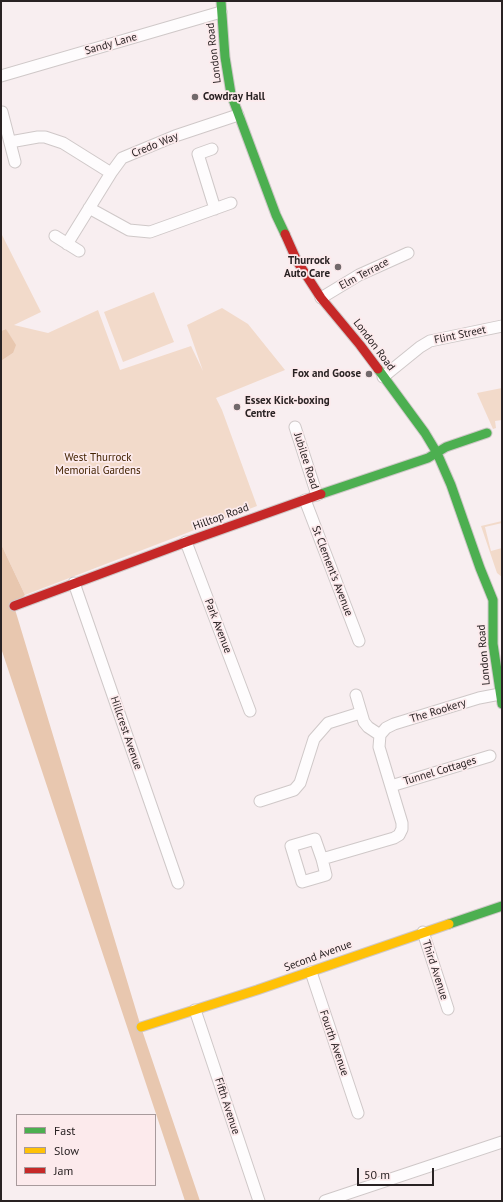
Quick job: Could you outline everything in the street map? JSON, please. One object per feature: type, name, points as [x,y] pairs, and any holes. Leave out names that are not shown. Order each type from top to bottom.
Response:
[{"type":"street","name":"Sandy Lane","points":[[1,76],[221,7]]},
{"type":"street","name":"London Road","points":[[221,7],[225,57],[231,94],[276,216],[297,261],[321,298],[360,345],[425,434],[437,453],[451,485],[480,568],[497,599],[493,644],[501,699]]},
{"type":"street","points":[[1,112],[15,162]]},
{"type":"street","name":"Credo Way","points":[[67,244],[122,158],[175,136],[238,115]]},
{"type":"street","points":[[10,142],[45,137],[63,143],[111,173]]},
{"type":"street","points":[[212,149],[198,154],[214,209]]},
{"type":"street","points":[[89,208],[129,230],[150,232],[231,203]]},
{"type":"street","points":[[55,236],[79,251]]},
{"type":"street","name":"Elm Terrace","points":[[321,298],[359,275],[408,252]]},
{"type":"street","name":"Flint Street","points":[[383,377],[420,347],[430,341],[502,326]]},
{"type":"street","name":"Jubilee Road","points":[[295,427],[317,495]]},
{"type":"street","name":"Hilltop Road","points":[[14,606],[317,495],[428,458],[446,447],[487,433]]},
{"type":"street","name":"St Clement's Avenue","points":[[305,500],[359,641]]},
{"type":"street","name":"Park Avenue","points":[[186,542],[250,711]]},
{"type":"street","name":"Hillcrest Avenue","points":[[74,583],[178,883]]},
{"type":"street","points":[[356,695],[360,713],[364,722],[368,727],[380,735]]},
{"type":"street","name":"The Rookery","points":[[380,735],[386,728],[394,724],[479,698],[501,699]]},
{"type":"street","points":[[260,801],[294,790],[300,783],[314,739],[328,723],[360,713]]},
{"type":"street","name":"Tunnel Cottages","points":[[322,859],[394,838],[399,835],[402,829],[402,823],[379,747],[380,735]]},
{"type":"street","name":"Tunnel Cottages","points":[[391,786],[490,756]]},
{"type":"street","name":"Second Avenue","points":[[141,1027],[311,972],[364,952],[502,906]]},
{"type":"street","name":"Third Avenue","points":[[423,932],[448,1009]]},
{"type":"street","name":"Fourth Avenue","points":[[311,972],[358,1113]]},
{"type":"street","name":"Fifth Avenue","points":[[194,1010],[259,1201]]},
{"type":"street","points":[[325,1201],[502,1142]]},
{"type":"green space","name":"West Thurrock Memorial Gardens","points":[[1,233],[41,312],[14,325],[48,333],[98,310],[120,370],[191,346],[203,371],[187,325],[222,308],[248,324],[285,370],[216,398],[222,410],[257,506],[25,595],[1,544],[1,361],[13,353],[6,329],[1,331]]},
{"type":"green space","points":[[154,292],[174,342],[123,362],[104,312]]},
{"type":"green space","points":[[502,388],[502,420],[495,421],[496,428],[493,429],[477,393]]},
{"type":"green space","points":[[502,521],[502,523],[485,527],[491,551],[502,548],[502,577],[497,573],[481,526]]},
{"type":"shaded area","points":[[6,329],[16,345],[13,353],[1,361],[1,331]]},
{"type":"shaded area","points":[[1,544],[25,595],[14,606],[141,1027],[200,1201],[185,1201],[1,648]]},
{"type":"traffic: fast","points":[[221,1],[225,57],[231,94],[276,215],[285,234]]},
{"type":"traffic: fast","points":[[378,369],[425,433],[437,453],[451,485],[480,568],[493,600],[493,644],[502,704]]},
{"type":"traffic: fast","points":[[321,494],[428,458],[446,447],[487,433]]},
{"type":"traffic: fast","points":[[449,924],[502,906]]},
{"type":"traffic: slow","points":[[141,1027],[257,990],[449,924]]},
{"type":"traffic: jam","points":[[285,234],[297,261],[321,298],[378,369]]},
{"type":"traffic: jam","points":[[14,606],[321,494]]},
{"type":"place","name":"Cowdray Hall","points":[[195,97]]},
{"type":"place","name":"Thurrock Auto Care","points":[[338,267]]},
{"type":"place","name":"Fox and Goose","points":[[369,374]]},
{"type":"place","name":"Essex Kick-boxing Centre","points":[[237,407]]}]
